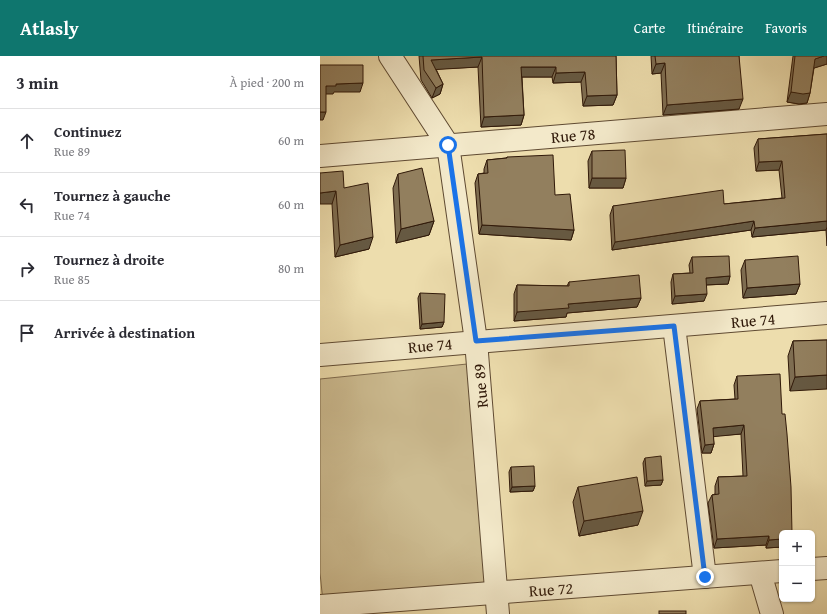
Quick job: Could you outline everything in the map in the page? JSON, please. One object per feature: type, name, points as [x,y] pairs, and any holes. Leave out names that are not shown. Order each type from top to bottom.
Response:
[{"type":"street","name":"Rue 89","points":[[390,56],[448,145],[476,341],[498,614]]},
{"type":"street","name":"Rue 78","points":[[320,156],[827,114]]},
{"type":"street","name":"Rue 74","points":[[320,355],[827,313]]},
{"type":"street","points":[[674,326],[705,577]]},
{"type":"street","points":[[815,569],[827,568]]},
{"type":"street","name":"Rue 72","points":[[320,606],[779,571]]},
{"type":"street","points":[[760,573],[772,614]]},
{"type":"shaded area","points":[[477,363],[500,583],[323,602],[320,573],[320,379]]},
{"type":"building","points":[[423,56],[616,56],[617,95],[587,96],[585,72],[556,73],[556,67],[521,67],[524,115],[484,117],[482,57],[431,60],[443,84],[436,88],[424,70]]},
{"type":"building","points":[[655,56],[739,56],[743,99],[667,105],[665,63],[656,64]]},
{"type":"building","points":[[795,56],[824,56],[815,59],[810,93],[803,94],[791,92]]},
{"type":"building","points":[[320,65],[363,65],[363,83],[326,86],[326,112],[320,112]]},
{"type":"building","points":[[827,134],[827,221],[755,228],[754,221],[615,242],[613,206],[723,190],[724,204],[785,198],[782,161],[759,162],[758,139]]},
{"type":"building","points":[[625,150],[626,178],[592,178],[592,151]]},
{"type":"building","points":[[553,155],[555,195],[570,194],[574,230],[482,225],[478,174],[488,173],[487,160],[507,157]]},
{"type":"building","points":[[422,168],[434,221],[401,229],[398,174]]},
{"type":"building","points":[[343,171],[344,188],[368,183],[373,237],[340,245],[336,191],[320,193],[320,173]]},
{"type":"building","points":[[729,256],[730,276],[706,278],[707,294],[675,296],[673,274],[693,273],[692,257]]},
{"type":"building","points":[[798,256],[800,284],[747,288],[745,260]]},
{"type":"building","points":[[639,275],[641,298],[568,304],[569,308],[517,312],[517,285],[569,286],[569,282]]},
{"type":"building","points":[[420,293],[445,294],[444,322],[422,324]]},
{"type":"building","points":[[827,340],[827,375],[795,377],[793,341]]},
{"type":"building","points":[[780,374],[782,414],[785,414],[787,434],[791,487],[792,530],[779,530],[779,539],[769,540],[769,536],[717,539],[712,495],[719,494],[718,477],[747,476],[744,425],[713,428],[714,444],[705,445],[700,401],[738,399],[737,376]]},
{"type":"building","points":[[661,456],[663,480],[647,481],[645,458]]},
{"type":"building","points":[[534,466],[535,486],[512,487],[511,467]]},
{"type":"building","points":[[637,477],[643,511],[584,521],[578,487]]},
{"type":"building","points":[[659,611],[686,611],[686,614],[659,614]]},
{"type":"route","points":[[448,145],[476,341],[674,326],[705,577]]}]
